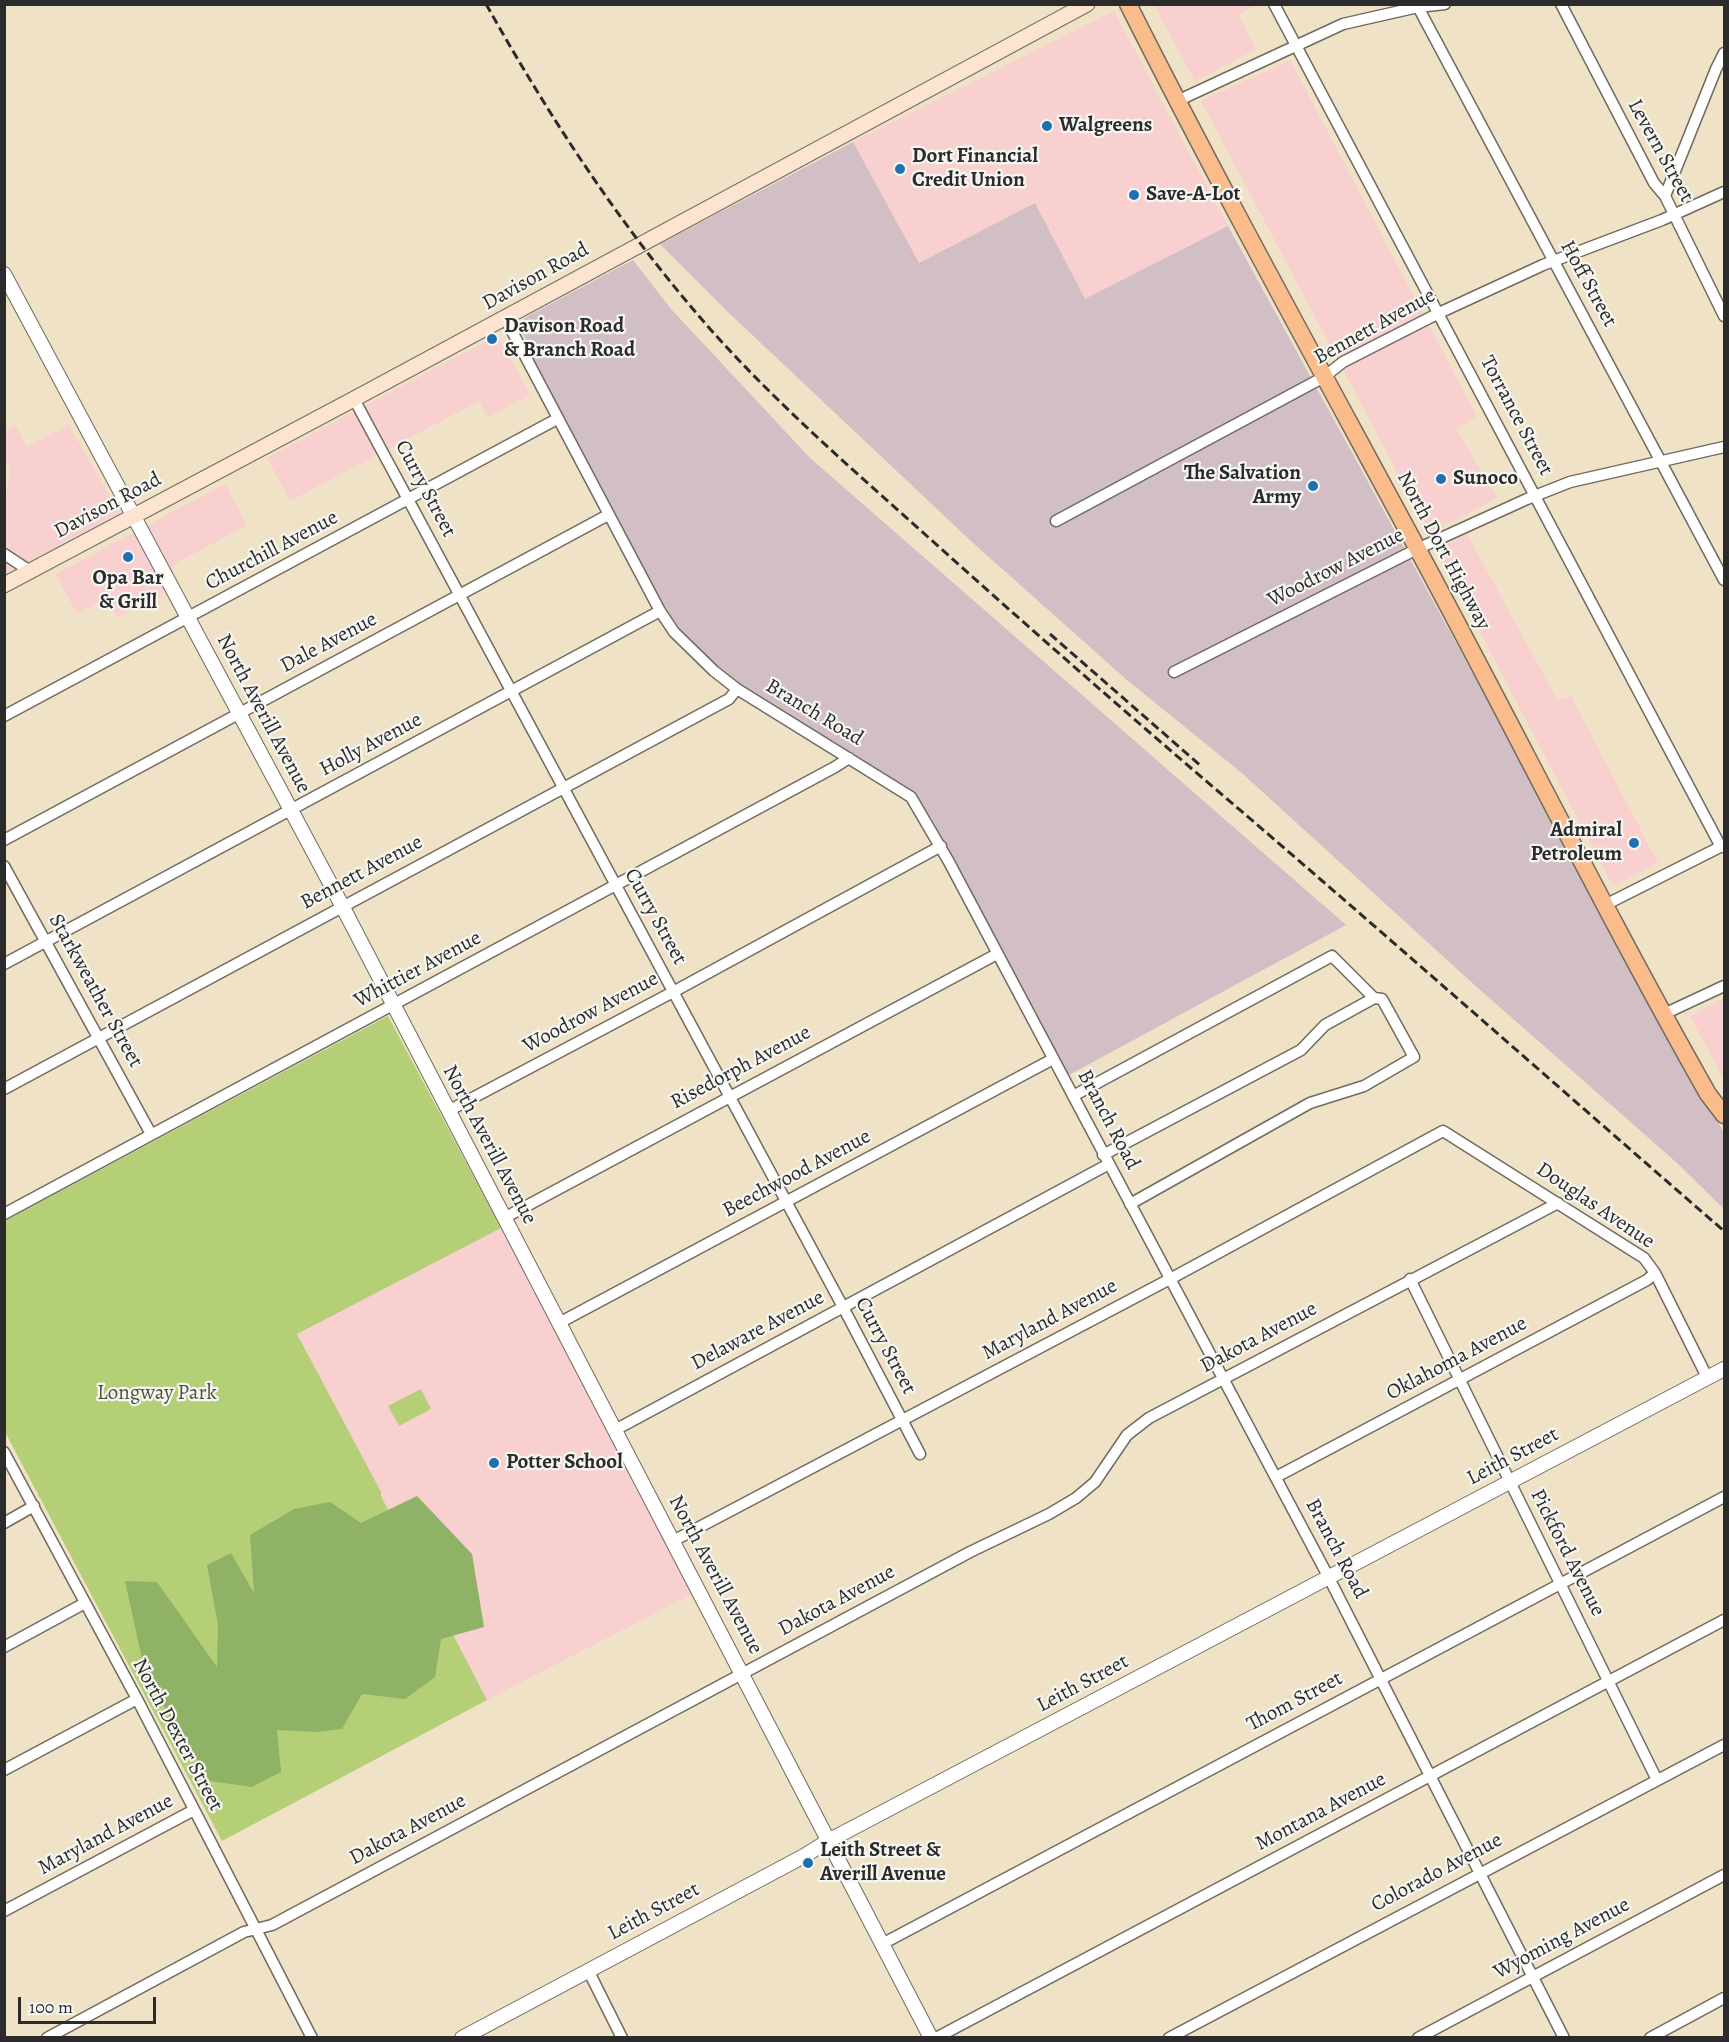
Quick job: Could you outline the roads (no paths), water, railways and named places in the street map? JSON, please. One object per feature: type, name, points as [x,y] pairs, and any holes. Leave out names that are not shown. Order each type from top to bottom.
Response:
[{"type":"main road","name":"Davison Road","points":[[4,585],[1087,4]]},
{"type":"main road","name":"North Dort Highway","points":[[1128,4],[1177,101],[1418,549],[1605,905],[1708,1094],[1725,1115]]},
{"type":"street","name":"Torrance Street","points":[[1274,4],[1723,846]]},
{"type":"street","points":[[1177,101],[1343,24],[1418,7],[1445,4]]},
{"type":"street","name":"Levern Street","points":[[1561,4],[1654,183],[1665,196],[1725,316]]},
{"type":"street","name":"Hoff Street","points":[[1418,7],[1725,579]]},
{"type":"street","points":[[1665,196],[1725,52]]},
{"type":"street","name":"Bennett Avenue","points":[[1056,521],[1324,377],[1343,362],[1439,313],[1552,260],[1673,216],[1725,192]]},
{"type":"street","name":"North Averill Avenue","points":[[4,274],[342,906],[743,1673],[828,1841],[934,2037]]},
{"type":"street","name":"Branch Road","points":[[505,318],[660,611],[674,632],[714,671],[737,689],[911,796],[941,846],[1276,1477],[1564,2037]]},
{"type":"street","name":"Curry Street","points":[[354,399],[920,1454]]},
{"type":"street","name":"Churchill Avenue","points":[[4,716],[557,419]]},
{"type":"street","name":"Woodrow Avenue","points":[[1174,672],[1494,512],[1570,482],[1725,447]]},
{"type":"street","name":"Dale Avenue","points":[[4,840],[608,514]]},
{"type":"street","points":[[4,554],[30,571]]},
{"type":"street","name":"Holly Avenue","points":[[4,964],[660,611]]},
{"type":"street","name":"Bennett Avenue","points":[[4,1089],[729,699],[737,689]]},
{"type":"street","name":"Whittier Avenue","points":[[4,1214],[849,758]]},
{"type":"street","name":"Woodrow Avenue","points":[[448,1111],[941,846]]},
{"type":"street","points":[[1605,905],[1723,846]]},
{"type":"street","name":"Starkweather Street","points":[[4,866],[151,1134]]},
{"type":"street","name":"Risedorph Avenue","points":[[504,1218],[997,954]]},
{"type":"street","points":[[1073,1096],[1332,956],[1374,998],[1382,999],[1414,1057],[1364,1086],[1310,1103],[1130,1204]]},
{"type":"street","points":[[1664,1014],[1725,986]]},
{"type":"street","name":"Delaware Avenue","points":[[615,1430],[843,1307],[1301,1050],[1325,1025],[1374,998]]},
{"type":"street","name":"Beechwood Avenue","points":[[559,1323],[1053,1059]]},
{"type":"street","name":"Douglas Avenue","points":[[1443,1131],[1644,1258],[1655,1273],[1707,1377]]},
{"type":"street","name":"Maryland Avenue","points":[[673,1541],[1170,1279],[1443,1131]]},
{"type":"street","name":"Dakota Avenue","points":[[46,2037],[244,1932],[272,1925],[1076,1498],[1095,1482],[1127,1435],[1149,1418],[1558,1203]]},
{"type":"street","name":"Oklahoma Avenue","points":[[1276,1477],[1647,1280],[1655,1273]]},
{"type":"street","name":"Pickford Avenue","points":[[1410,1279],[1657,1780]]},
{"type":"street","name":"Leith Street","points":[[462,2037],[804,1856],[828,1841],[1725,1369]]},
{"type":"street","name":"North Dexter Street","points":[[4,1452],[137,1699],[312,2037]]},
{"type":"street","name":"Thom Street","points":[[884,1943],[1725,1497]]},
{"type":"street","points":[[4,1523],[34,1506]]},
{"type":"street","points":[[4,1647],[85,1603]]},
{"type":"street","name":"Montana Avenue","points":[[934,2037],[1725,1620]]},
{"type":"street","points":[[4,1770],[137,1699]]},
{"type":"street","name":"Colorado Avenue","points":[[1169,2037],[1725,1745]]},
{"type":"street","name":"Maryland Avenue","points":[[4,1911],[194,1810]]},
{"type":"street","name":"Wyoming Avenue","points":[[1418,2037],[1725,1875]]},
{"type":"street","points":[[588,1970],[622,2037]]},
{"type":"street","points":[[1650,2037],[1725,1998]]},
{"type":"railway","points":[[486,4],[536,90],[618,213],[711,330],[789,411],[1039,636],[1724,1231]]},
{"type":"railway","points":[[1050,634],[1201,766]]},
{"type":"place","name":"Walgreens","points":[[1047,126]]},
{"type":"place","name":"Dort Financial Credit Union","points":[[900,169]]},
{"type":"place","name":"Save-A-Lot","points":[[1134,195]]},
{"type":"place","name":"Davison Road & Branch Road","points":[[492,339]]},
{"type":"place","name":"Sunoco","points":[[1441,479]]},
{"type":"place","name":"The Salvation Army","points":[[1313,486]]},
{"type":"place","name":"Opa Bar & Grill","points":[[128,557]]},
{"type":"place","name":"Admiral Petroleum","points":[[1634,843]]},
{"type":"place","name":"Potter School","points":[[494,1463]]},
{"type":"place","name":"Leith Street & Averill Avenue","points":[[808,1863]]},
{"type":"park label","name":"Longway Park","points":[[157,1394]]}]
